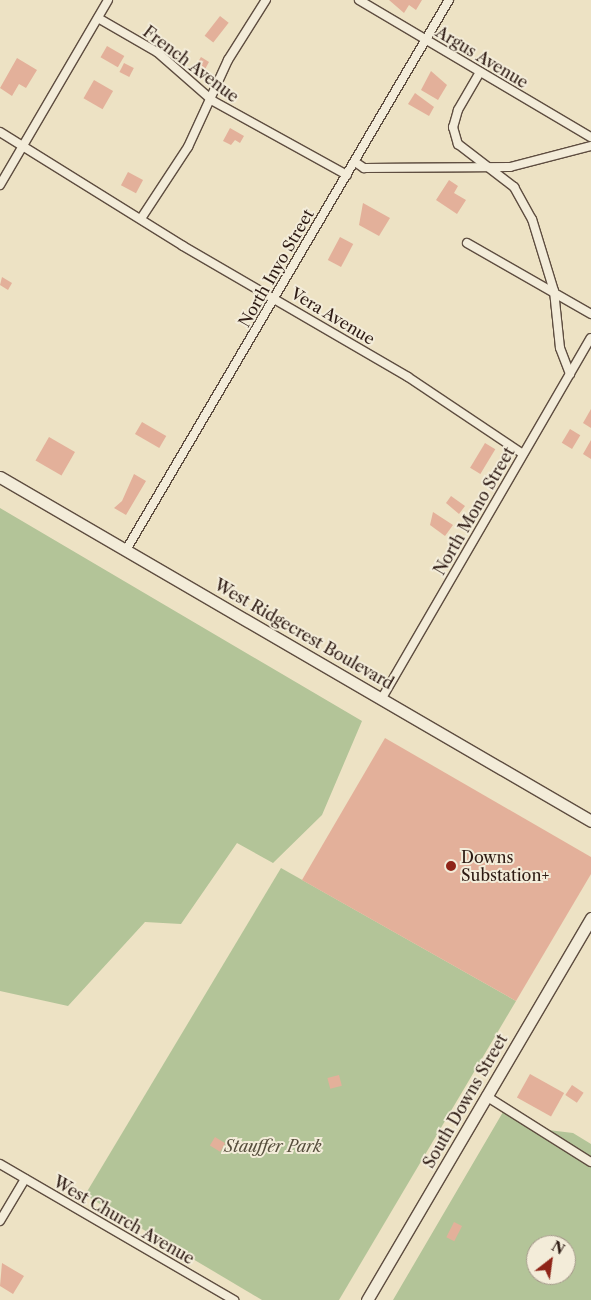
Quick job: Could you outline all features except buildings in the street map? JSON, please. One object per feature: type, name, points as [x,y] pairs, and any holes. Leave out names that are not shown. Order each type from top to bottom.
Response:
[{"type":"street","points":[[0,185],[108,0]]},
{"type":"street","points":[[142,217],[213,101],[228,60],[266,0]]},
{"type":"street","name":"Argus Avenue","points":[[359,0],[591,137]]},
{"type":"street","name":"North Inyo Street","points":[[126,550],[449,0]]},
{"type":"street","name":"French Avenue","points":[[98,18],[157,52],[213,101],[347,175]]},
{"type":"street","points":[[480,72],[453,127],[458,144],[514,187],[532,219],[554,291],[560,348],[570,374]]},
{"type":"street","name":"Vera Avenue","points":[[0,132],[142,217],[183,246],[275,297],[408,376],[523,454]]},
{"type":"street","points":[[354,162],[364,168],[510,167],[591,146]]},
{"type":"street","points":[[467,244],[554,291],[591,314]]},
{"type":"street","name":"North Mono Street","points":[[382,698],[591,338]]},
{"type":"street","name":"West Ridgecrest Boulevard","points":[[0,477],[591,821]]},
{"type":"street","name":"South Downs Street","points":[[367,1300],[591,918]]},
{"type":"street","points":[[486,1096],[591,1162]]},
{"type":"street","name":"West Church Avenue","points":[[0,1164],[234,1300]]},
{"type":"street","points":[[0,1220],[25,1179]]},
{"type":"green space","points":[[0,508],[362,721],[322,815],[273,863],[237,843],[181,924],[145,922],[68,1006],[0,991]]},
{"type":"green space","name":"Stauffer Park","points":[[281,868],[516,1001],[339,1300],[262,1300],[85,1195]]},
{"type":"green space","points":[[503,1112],[540,1129],[573,1133],[591,1144],[591,1300],[393,1300]]},
{"type":"place","name":"Downs Substation+","points":[[451,866]]}]
